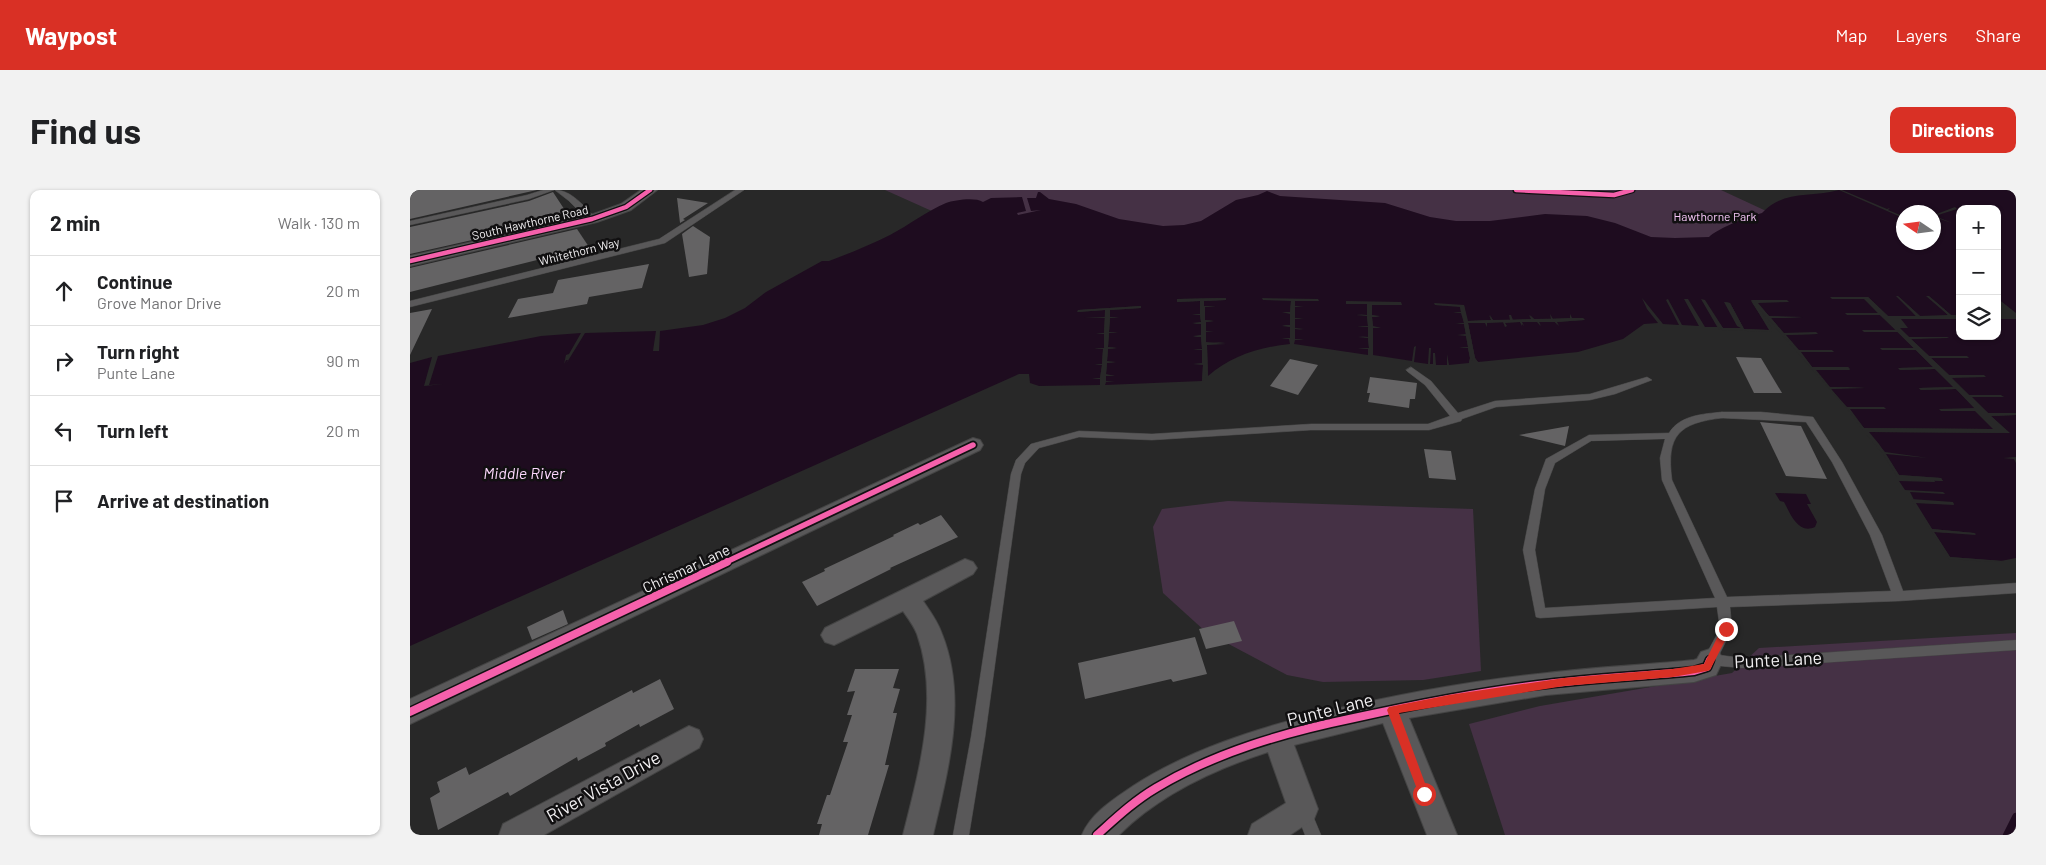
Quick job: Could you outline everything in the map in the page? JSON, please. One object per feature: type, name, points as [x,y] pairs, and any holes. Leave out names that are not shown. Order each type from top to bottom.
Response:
[{"type":"street","name":"South Hawthorne Road","points":[[410,261],[592,219],[626,207],[650,190]]},
{"type":"street","name":"Chrismar Lane","points":[[410,712],[973,445]]},
{"type":"street","points":[[834,635],[965,568]]},
{"type":"street","points":[[909,598],[930,634],[938,665],[941,699],[938,740],[918,835]]},
{"type":"street","name":"Punte Lane","points":[[1097,835],[1125,809],[1167,783],[1214,759],[1250,744],[1338,721],[1458,698],[1555,684],[1694,671],[1707,668],[1710,660]]},
{"type":"street","points":[[1392,710],[1442,835]]},
{"type":"street","points":[[1263,835],[1308,822],[1277,738]]},
{"type":"street","name":"River Vista Drive","points":[[516,834],[689,739]]},
{"type":"lane","points":[[410,223],[529,197],[550,190]]},
{"type":"lane","points":[[558,190],[572,199],[592,219]]},
{"type":"lane","name":"Whitethorn Way","points":[[410,304],[662,241],[740,190]]},
{"type":"lane","points":[[1411,370],[1428,383],[1456,419]]},
{"type":"lane","points":[[961,835],[978,737],[1016,474],[1020,462],[1035,446],[1079,434],[1152,437],[1311,427],[1429,427],[1495,404],[1590,396],[1612,392],[1647,380]]},
{"type":"lane","points":[[1710,660],[1726,629],[1723,602],[1667,480],[1665,466],[1666,446],[1671,436],[1680,426],[1688,421],[1699,418],[1753,416],[1809,419],[1837,462],[1876,536],[1899,596]]},
{"type":"lane","points":[[1671,436],[1588,438],[1550,461],[1540,489],[1529,550],[1540,612],[1723,602],[1899,596],[2016,588]]},
{"type":"lane","name":"Punte Lane","points":[[1710,660],[1742,662],[2016,645]]},
{"type":"green space","name":"Hawthorne Park","points":[[885,190],[1721,190],[1777,216],[1721,244],[1193,229],[963,225]]},
{"type":"green space","points":[[1228,501],[1473,509],[1481,671],[1423,680],[1323,682],[1287,675],[1206,632],[1163,593],[1153,527],[1162,509]]},
{"type":"green space","points":[[2016,633],[2016,835],[1505,835],[1469,724],[1540,706],[1732,673],[1759,648]]},
{"type":"water","name":"Middle River","points":[[1839,190],[1896,215],[1896,250],[1941,250],[1941,219],[1952,223],[1941,218],[1941,214],[1956,209],[1956,315],[1951,315],[1929,296],[1949,316],[1920,316],[1898,296],[1916,316],[1888,316],[1868,297],[1830,297],[1864,298],[1878,313],[1846,314],[1880,315],[1933,367],[1899,368],[1900,370],[1935,369],[1954,387],[1919,388],[1921,390],[1956,389],[1994,429],[1864,428],[1850,409],[1885,408],[1847,407],[1831,389],[1866,387],[1830,387],[1816,370],[1850,369],[1848,367],[1813,368],[1800,352],[1833,351],[1799,350],[1786,335],[1817,334],[1784,333],[1771,318],[1803,317],[1769,316],[1757,303],[1751,301],[1770,330],[1744,329],[1730,303],[1725,302],[1741,328],[1723,328],[1702,300],[1718,327],[1705,327],[1688,299],[1684,299],[1699,326],[1682,325],[1668,299],[1666,300],[1679,325],[1663,324],[1642,298],[1647,309],[1658,323],[1644,324],[1623,339],[1578,352],[1478,362],[1475,358],[1468,323],[1520,322],[1522,326],[1522,322],[1538,322],[1540,326],[1539,322],[1555,322],[1557,325],[1556,322],[1584,320],[1583,318],[1534,319],[1530,315],[1532,319],[1493,320],[1490,315],[1491,320],[1467,321],[1464,305],[1435,305],[1460,306],[1461,312],[1453,312],[1461,313],[1464,323],[1457,324],[1464,324],[1468,347],[1459,347],[1468,348],[1470,358],[1469,363],[1449,365],[1447,354],[1447,365],[1436,365],[1435,353],[1433,353],[1433,364],[1430,364],[1431,348],[1429,348],[1428,364],[1414,362],[1416,346],[1414,347],[1412,361],[1373,355],[1373,328],[1380,327],[1373,327],[1372,317],[1380,316],[1372,315],[1371,304],[1367,304],[1368,315],[1356,315],[1367,316],[1368,326],[1357,326],[1368,327],[1368,337],[1358,337],[1368,338],[1369,348],[1358,348],[1368,349],[1368,355],[1294,344],[1294,340],[1304,340],[1295,339],[1295,329],[1304,329],[1295,328],[1295,319],[1302,318],[1295,318],[1295,307],[1300,306],[1295,306],[1295,301],[1318,301],[1318,299],[1263,300],[1291,300],[1290,325],[1282,326],[1290,327],[1290,338],[1282,338],[1290,339],[1290,344],[1256,350],[1226,363],[1208,376],[1207,345],[1225,342],[1206,343],[1206,322],[1214,321],[1205,320],[1205,307],[1216,307],[1204,306],[1204,301],[1226,300],[1226,298],[1177,299],[1177,302],[1200,301],[1200,314],[1192,315],[1200,315],[1201,322],[1193,324],[1201,324],[1201,335],[1193,336],[1201,337],[1202,349],[1193,350],[1202,350],[1202,381],[1105,385],[1106,376],[1115,376],[1106,375],[1107,363],[1116,362],[1107,362],[1108,349],[1117,348],[1108,347],[1109,333],[1118,332],[1109,332],[1110,318],[1119,317],[1110,317],[1110,310],[1141,308],[1141,306],[1078,310],[1078,312],[1105,310],[1104,333],[1096,334],[1104,334],[1104,348],[1094,349],[1103,349],[1102,364],[1095,364],[1102,365],[1100,378],[1092,379],[1100,379],[1100,385],[1039,386],[1030,383],[1029,374],[1019,374],[410,646],[410,363],[432,357],[424,386],[444,384],[429,385],[438,356],[541,336],[581,333],[569,354],[566,355],[564,364],[568,360],[566,364],[585,333],[656,331],[653,351],[659,351],[660,331],[703,325],[725,318],[745,308],[766,292],[822,261],[829,261],[875,242],[946,203],[960,200],[970,199],[983,202],[991,198],[1022,197],[1026,211],[1017,213],[1018,215],[1041,210],[1031,211],[1027,198],[1036,198],[1038,192],[1040,192],[1049,199],[1076,204],[1119,219],[1163,226],[1184,225],[1201,221],[1236,200],[1267,191],[1280,196],[1385,203],[1430,217],[1456,221],[1490,221],[1545,214],[1587,216],[1615,223],[1651,237],[1675,238],[1709,237],[1727,226],[1762,213],[1779,201],[1797,196]]},
{"type":"water","name":"Middle River","points":[[1842,190],[2016,190],[2016,313],[2001,301],[2001,205],[1956,205],[1956,208],[1941,212],[1941,205],[1896,205],[1896,213],[1888,210],[1890,208],[1887,209]]},
{"type":"water","points":[[1900,319],[1956,319],[1956,340],[2001,340],[2001,319],[2016,319],[2016,413],[1988,413],[1971,397],[2003,396],[1969,395],[1951,377],[1986,376],[1949,375],[1931,358],[1967,356],[1929,356],[1911,339],[1947,337],[1909,337],[1899,328],[1907,328]]},
{"type":"water","points":[[2016,415],[2016,457],[2003,458],[2014,459],[2016,463],[2016,558],[2001,561],[1950,557],[1934,532],[1976,534],[1932,529],[1915,503],[1954,504],[1914,500],[1910,492],[1945,494],[1943,492],[1905,490],[1899,481],[1943,481],[1941,478],[1899,475],[1886,454],[1928,458],[1885,452],[1868,432],[2009,433],[1991,416]]},
{"type":"water","points":[[1775,493],[1806,494],[1811,504],[1807,504],[1817,522],[1815,527],[1809,529],[1799,526],[1784,502],[1780,501]]},
{"type":"pier","points":[[1896,296],[1920,316],[1948,315],[1926,296],[1929,296],[1951,315],[1956,315],[1956,319],[1901,319],[1908,328],[1900,328],[1909,337],[1949,338],[1911,339],[1929,356],[1967,356],[1969,358],[1931,358],[1949,375],[1984,375],[1986,377],[1951,378],[1969,395],[2001,395],[2004,397],[1972,397],[1988,413],[2016,413],[2016,415],[1991,416],[2010,433],[1869,432],[1899,475],[1941,478],[1943,481],[1897,480],[1901,478],[1897,477],[1883,454],[1866,434],[1867,430],[1862,429],[1847,409],[1760,310],[1772,329],[1771,332],[1722,330],[1720,327],[1719,330],[1701,299],[1705,300],[1723,328],[1741,328],[1737,326],[1724,302],[1730,303],[1744,329],[1769,330],[1751,300],[1787,300],[1789,302],[1758,303],[1769,316],[1803,318],[1771,318],[1783,333],[1816,332],[1818,334],[1784,335],[1798,350],[1832,350],[1834,352],[1801,352],[1812,367],[1848,367],[1850,370],[1815,370],[1829,387],[1866,388],[1831,389],[1846,407],[1884,407],[1886,409],[1848,409],[1864,428],[1993,429],[1975,411],[1941,411],[1939,409],[1975,408],[1956,389],[1921,390],[1919,388],[1953,387],[1935,369],[1900,370],[1898,368],[1933,367],[1916,350],[1882,350],[1880,348],[1914,348],[1898,332],[1864,332],[1862,330],[1896,330],[1880,315],[1847,315],[1845,313],[1878,313],[1864,299],[1832,299],[1830,297],[1868,297],[1888,316],[1916,316]]},
{"type":"pier","points":[[1226,298],[1226,300],[1204,301],[1204,306],[1216,307],[1205,307],[1205,320],[1214,321],[1206,322],[1206,331],[1214,332],[1206,332],[1206,342],[1226,344],[1207,345],[1208,376],[1206,378],[1205,372],[1205,379],[1202,381],[1203,365],[1193,364],[1202,363],[1202,350],[1193,350],[1202,349],[1201,337],[1193,337],[1201,335],[1201,324],[1192,323],[1201,322],[1200,315],[1192,315],[1200,314],[1200,301],[1177,302],[1177,299]]},
{"type":"pier","points":[[1262,298],[1318,299],[1319,301],[1295,301],[1295,306],[1304,306],[1295,307],[1295,318],[1304,319],[1295,319],[1295,328],[1304,330],[1295,329],[1295,339],[1304,340],[1295,340],[1294,344],[1290,344],[1289,339],[1281,339],[1290,338],[1290,327],[1282,325],[1290,325],[1290,314],[1282,312],[1290,312],[1291,301],[1263,300]]},
{"type":"pier","points":[[1346,301],[1401,302],[1402,305],[1372,305],[1372,315],[1380,317],[1372,317],[1373,326],[1381,328],[1373,328],[1373,355],[1368,355],[1368,349],[1358,348],[1369,348],[1368,338],[1358,336],[1368,337],[1368,327],[1357,326],[1368,326],[1367,316],[1356,314],[1367,315],[1367,304],[1346,304]]},
{"type":"pier","points":[[1434,303],[1464,305],[1468,321],[1491,320],[1489,315],[1493,320],[1510,320],[1509,315],[1511,315],[1513,320],[1531,319],[1529,315],[1534,319],[1551,319],[1550,314],[1553,319],[1570,318],[1570,314],[1572,318],[1583,318],[1585,320],[1557,322],[1559,326],[1555,322],[1539,322],[1541,326],[1537,322],[1522,322],[1524,326],[1520,322],[1505,323],[1507,326],[1505,327],[1503,322],[1487,323],[1487,327],[1485,323],[1468,323],[1475,358],[1478,362],[1475,362],[1473,358],[1471,363],[1469,363],[1468,348],[1459,347],[1468,347],[1466,336],[1457,335],[1466,334],[1464,324],[1455,324],[1464,323],[1462,313],[1453,312],[1461,312],[1460,307],[1435,305]]},
{"type":"pier","points":[[1141,306],[1141,308],[1110,310],[1110,317],[1119,317],[1110,318],[1109,332],[1118,333],[1109,333],[1108,347],[1117,348],[1108,349],[1107,361],[1116,362],[1107,363],[1106,374],[1115,376],[1106,376],[1106,381],[1115,382],[1106,382],[1105,385],[1100,385],[1100,379],[1092,379],[1100,378],[1102,365],[1094,364],[1102,364],[1103,349],[1094,348],[1104,348],[1104,334],[1096,333],[1104,333],[1105,318],[1084,318],[1105,317],[1105,310],[1077,312],[1078,310]]},
{"type":"pier","points":[[1911,499],[1953,502],[1954,505],[1916,503],[1932,529],[1974,533],[1976,535],[1934,532],[1950,557],[2004,561],[1990,562],[1949,559]]},
{"type":"building","points":[[410,190],[537,190],[410,219]]},
{"type":"building","points":[[553,192],[570,218],[410,254],[410,227],[529,201]]},
{"type":"building","points":[[677,198],[708,203],[683,219],[685,220],[680,223]]},
{"type":"building","points":[[693,226],[710,237],[707,274],[689,277],[682,234]]},
{"type":"building","points":[[577,229],[589,247],[410,292],[410,268]]},
{"type":"building","points":[[649,264],[642,288],[589,297],[587,304],[508,318],[518,299],[553,293],[558,280]]},
{"type":"building","points":[[432,309],[410,355],[410,313]]},
{"type":"building","points":[[1736,357],[1761,358],[1782,393],[1754,393]]},
{"type":"building","points":[[1290,359],[1318,365],[1298,395],[1270,386]]},
{"type":"building","points":[[1370,377],[1417,383],[1415,399],[1410,399],[1409,408],[1368,402],[1370,393],[1367,393]]},
{"type":"building","points":[[1760,422],[1801,426],[1827,479],[1786,476]]},
{"type":"building","points":[[1569,426],[1565,446],[1519,435]]},
{"type":"building","points":[[1424,449],[1451,451],[1456,480],[1429,478]]},
{"type":"building","points":[[941,515],[958,537],[890,568],[817,606],[802,582],[893,535]]},
{"type":"building","points":[[563,610],[568,624],[532,640],[527,627]]},
{"type":"building","points":[[1234,621],[1242,641],[1206,649],[1199,629]]},
{"type":"building","points":[[1195,637],[1207,674],[1173,682],[1171,679],[1085,699],[1078,663]]},
{"type":"building","points":[[855,669],[899,669],[893,688],[900,689],[893,713],[897,713],[885,765],[889,765],[868,835],[819,835],[822,824],[817,824],[827,795],[830,795],[848,742],[843,742],[852,715],[847,715],[855,691],[847,692]]},
{"type":"building","points":[[660,679],[674,709],[640,727],[639,724],[605,743],[606,746],[578,761],[577,757],[510,796],[508,792],[438,830],[430,798],[440,792],[437,782],[466,767],[469,775],[632,690],[633,693]]},
{"type":"waterway","points":[[2007,835],[2016,817]]},
{"type":"cycle path","points":[[410,261],[592,219],[626,207],[650,190]]},
{"type":"cycle path","points":[[1516,190],[1614,195],[1632,190]]},
{"type":"cycle path","points":[[410,712],[973,445]]},
{"type":"cycle path","points":[[1097,835],[1125,809],[1156,788],[1189,770],[1225,755],[1299,731],[1375,713],[1507,689],[1694,671],[1707,667],[1710,660]]},
{"type":"route","points":[[1424,794],[1392,710],[1449,699],[1564,682],[1694,671],[1707,668],[1726,629]]}]
